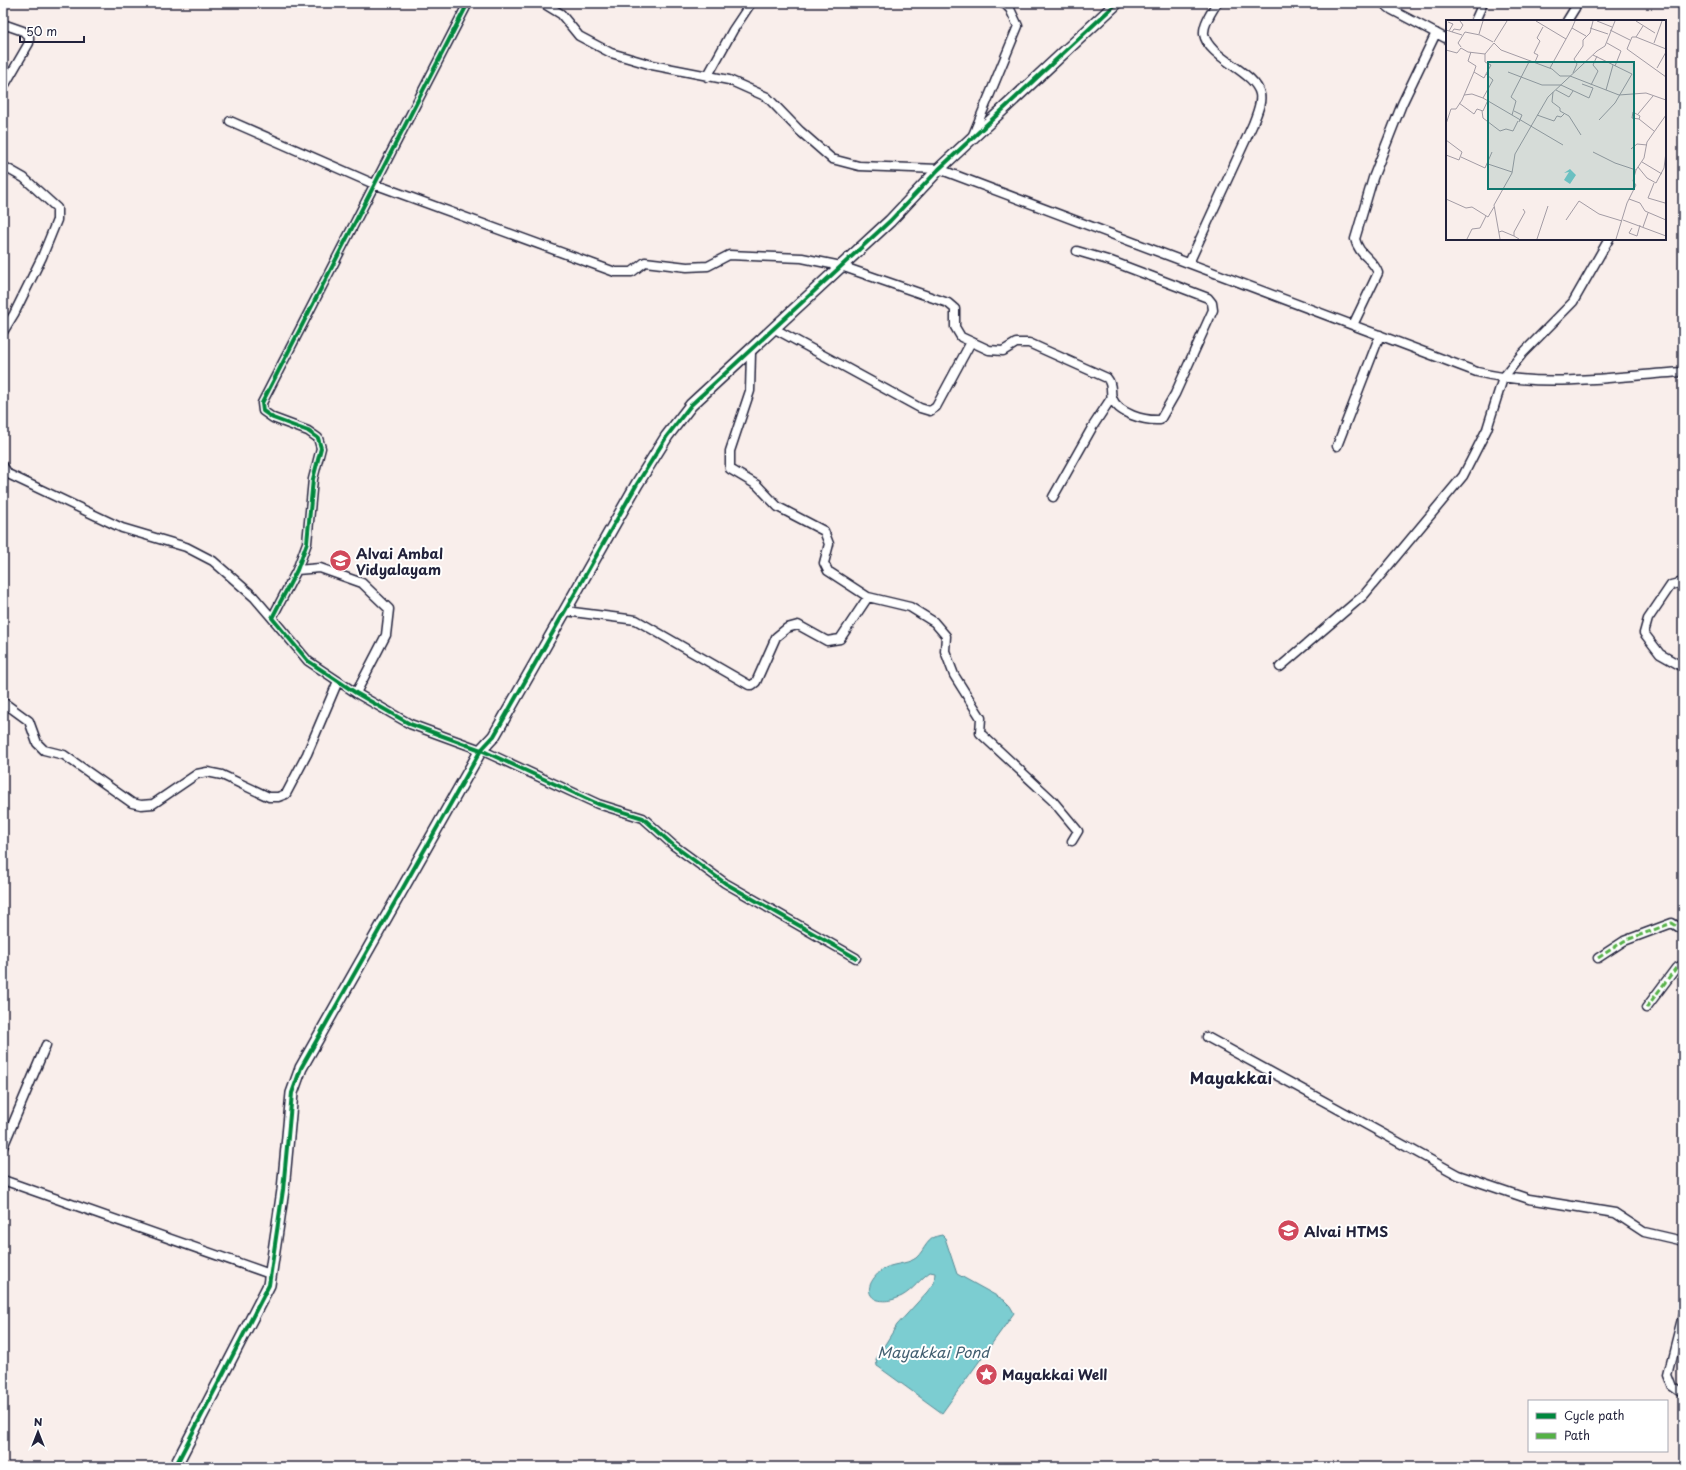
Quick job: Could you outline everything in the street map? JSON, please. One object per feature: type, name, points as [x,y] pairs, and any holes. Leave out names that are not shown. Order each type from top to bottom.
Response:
[{"type":"street","points":[[272,618],[297,570],[307,543],[313,478],[321,448],[318,438],[308,431],[273,418],[263,411],[262,402],[468,3]]},
{"type":"street","points":[[542,3],[561,14],[579,36],[611,53],[652,66],[729,80],[767,97],[800,131],[832,159],[859,166],[939,169],[1477,372],[1503,378],[1546,381],[1683,372]]},
{"type":"street","points":[[707,77],[733,30],[751,3]]},
{"type":"street","points":[[971,140],[1018,26],[1010,9],[1004,3]]},
{"type":"street","points":[[174,1467],[191,1438],[269,1285],[283,1190],[292,1093],[301,1068],[481,750],[494,736],[637,484],[667,436],[691,405],[751,352],[890,221],[939,169],[1117,3]]},
{"type":"street","points":[[1189,263],[1253,124],[1259,106],[1260,94],[1251,80],[1212,48],[1204,34],[1207,22],[1217,3]]},
{"type":"street","points":[[1383,3],[1392,10],[1446,39]]},
{"type":"street","points":[[1475,20],[1483,3]]},
{"type":"street","points":[[1568,20],[1575,8]]},
{"type":"street","points":[[3,24],[23,31],[29,37],[29,43],[3,88]]},
{"type":"street","points":[[1353,325],[1378,273],[1376,266],[1357,249],[1355,239],[1373,178],[1402,104],[1436,34]]},
{"type":"street","points":[[230,121],[374,184],[615,272],[632,272],[645,262],[687,267],[708,266],[720,258],[729,255],[802,258],[841,266],[948,303],[955,309],[955,327],[961,338],[989,350],[1003,351],[1016,342],[1029,343],[1107,378],[1111,382],[1114,403],[1127,413],[1153,420],[1162,418],[1212,310],[1212,303],[1208,298],[1180,287],[1110,261],[1077,251]]},
{"type":"street","points":[[3,166],[24,178],[57,208],[57,220],[35,271],[3,332]]},
{"type":"street","points":[[1280,667],[1364,595],[1463,476],[1487,429],[1503,378],[1522,354],[1573,302],[1608,240]]},
{"type":"street","points":[[775,329],[920,408],[930,411],[936,407],[971,342]]},
{"type":"street","points":[[1336,446],[1380,335]]},
{"type":"street","points":[[751,352],[750,391],[730,451],[730,469],[757,485],[778,507],[824,530],[829,544],[824,563],[828,571],[868,597],[910,607],[934,622],[946,636],[945,651],[954,675],[981,718],[980,733],[1053,801],[1078,831],[1072,841]]},
{"type":"street","points":[[1053,497],[1093,426],[1112,397]]},
{"type":"street","points":[[3,466],[8,474],[122,528],[186,547],[212,561],[254,597],[308,661],[356,694],[410,724],[481,750],[598,804],[643,818],[673,846],[725,883],[856,958]]},
{"type":"street","points":[[297,570],[320,568],[362,583],[389,610],[386,635],[356,694]]},
{"type":"street","points":[[1683,582],[1671,585],[1648,619],[1644,633],[1660,654],[1683,667]]},
{"type":"street","points":[[565,611],[636,620],[749,685],[752,685],[756,682],[776,637],[787,628],[798,625],[827,642],[840,639],[868,597]]},
{"type":"street","points":[[3,702],[29,721],[37,743],[44,750],[64,755],[132,803],[153,804],[197,774],[207,772],[222,775],[269,797],[278,797],[286,794],[307,754],[338,681]]},
{"type":"street","points":[[1598,958],[1624,941],[1672,923],[1683,930]]},
{"type":"street","points":[[1646,1008],[1676,968],[1683,966]]},
{"type":"street","points":[[1206,1037],[1458,1175],[1529,1199],[1615,1213],[1644,1232],[1683,1241]]},
{"type":"street","points":[[3,1147],[46,1045]]},
{"type":"street","points":[[3,1180],[270,1274]]},
{"type":"street","points":[[1683,1315],[1668,1374],[1673,1387],[1683,1394]]},
{"type":"street","points":[[1681,1467],[1683,1463]]},
{"type":"water","name":"Mayakkai Pond","points":[[942,1235],[945,1238],[957,1274],[1004,1300],[1014,1313],[942,1413],[877,1366],[876,1359],[897,1325],[934,1283],[935,1273],[930,1272],[906,1294],[892,1300],[883,1301],[872,1296],[870,1285],[874,1278],[882,1270],[916,1258],[929,1241]]},
{"type":"marked path","points":[[1598,958],[1624,941],[1672,923],[1683,930]]},
{"type":"marked path","points":[[1646,1008],[1676,968],[1683,965]]},
{"type":"cycle path","points":[[468,3],[262,403],[263,411],[273,418],[308,431],[318,438],[321,448],[313,479],[307,543],[297,570],[272,618],[308,661],[356,693],[410,724],[481,750],[598,804],[643,818],[673,845],[725,883],[856,958]]},
{"type":"cycle path","points":[[175,1467],[269,1285],[283,1190],[292,1093],[301,1068],[481,750],[494,736],[637,484],[667,436],[691,405],[890,221],[939,169],[1117,3]]},
{"type":"place","name":"Alvai Ambal Vidyalayam","points":[[340,561]]},
{"type":"place","name":"Alvai HTMS","points":[[1289,1231]]},
{"type":"place","name":"Mayakkai Well","points":[[986,1374]]},
{"type":"district","name":"Mayakkai","points":[[1231,1077]]}]
